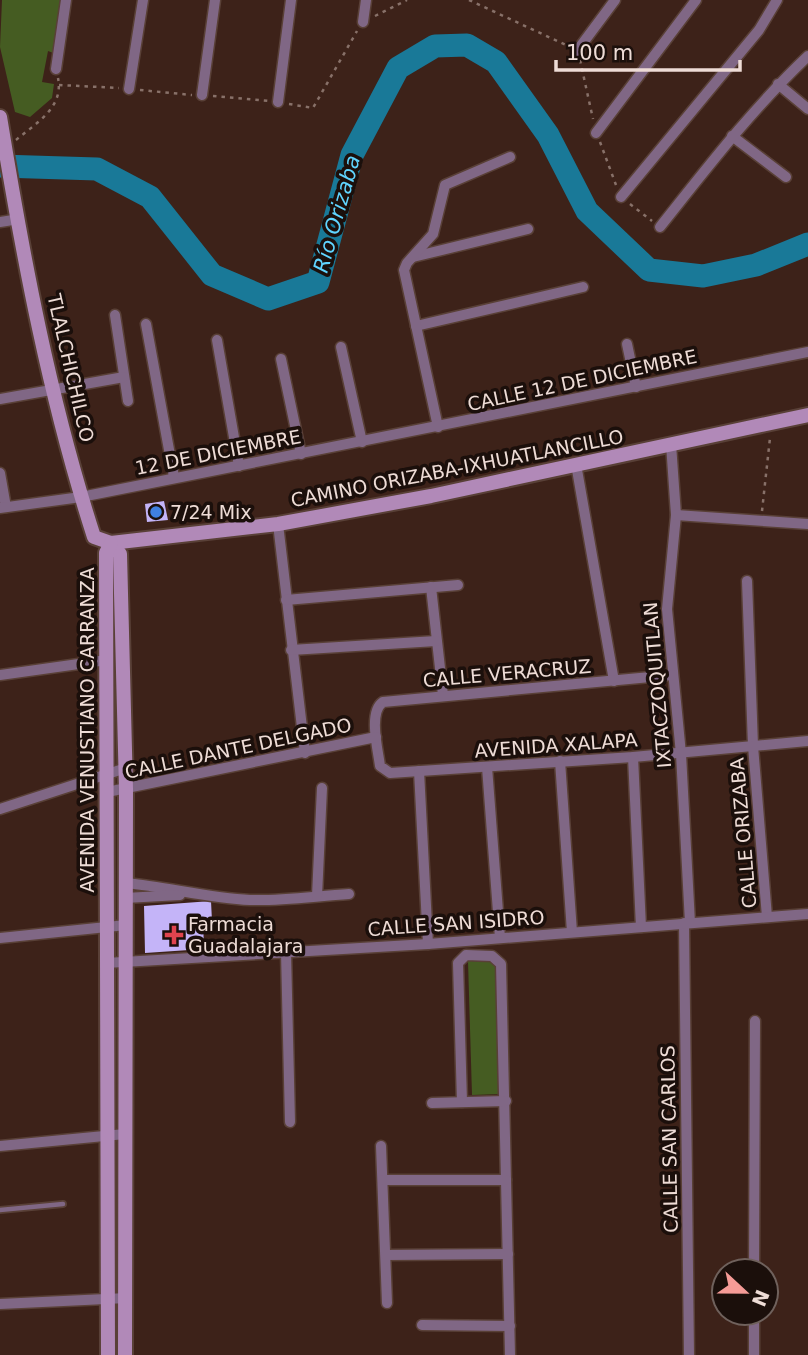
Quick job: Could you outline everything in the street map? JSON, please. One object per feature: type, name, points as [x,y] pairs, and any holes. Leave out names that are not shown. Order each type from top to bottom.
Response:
[{"type":"street","points":[[56,69],[66,0]]},
{"type":"street","points":[[129,89],[143,0]]},
{"type":"street","points":[[202,95],[215,0]]},
{"type":"street","points":[[278,102],[291,0]]},
{"type":"street","points":[[363,22],[366,0]]},
{"type":"street","points":[[577,51],[615,0]]},
{"type":"street","points":[[596,133],[696,0]]},
{"type":"street","points":[[621,197],[759,30],[777,0]]},
{"type":"street","points":[[660,228],[732,136],[778,84],[808,56]]},
{"type":"street","points":[[778,84],[808,109]]},
{"type":"street","name":"TLALCHICHILCO","points":[[0,117],[54,388],[81,497],[94,537],[111,543]]},
{"type":"street","points":[[732,136],[786,177]]},
{"type":"street","points":[[438,427],[404,279],[407,263],[433,234],[445,185],[450,180],[510,157]]},
{"type":"street","points":[[0,222],[19,219]]},
{"type":"street","points":[[412,258],[528,229]]},
{"type":"street","points":[[416,326],[583,287]]},
{"type":"street","points":[[115,315],[128,401]]},
{"type":"street","points":[[146,324],[174,477]]},
{"type":"street","points":[[217,340],[239,466]]},
{"type":"street","points":[[627,344],[636,387]]},
{"type":"street","points":[[341,347],[362,442]]},
{"type":"street","name":"CALLE 12 DE DICIEMBRE","points":[[362,442],[808,352]]},
{"type":"street","points":[[281,359],[301,454]]},
{"type":"street","points":[[0,399],[124,377]]},
{"type":"street","name":"CAMINO ORIZABA-IXHUATLANCILLO","points":[[111,543],[278,524],[431,496],[808,415]]},
{"type":"street","name":"12 DE DICIEMBRE","points":[[3,508],[81,497],[362,442]]},
{"type":"street","name":"IXTACZOQUITLAN","points":[[671,444],[676,515],[667,591],[672,676],[681,754],[687,923]]},
{"type":"street","points":[[576,464],[614,681]]},
{"type":"street","points":[[0,473],[3,508]]},
{"type":"street","points":[[676,515],[808,524]]},
{"type":"street","points":[[278,524],[305,752]]},
{"type":"street","name":"AVENIDA VENUSTIANO CARRANZA","points":[[108,1355],[105,1134],[106,553],[111,543],[120,554],[126,789],[125,1355]]},
{"type":"street","name":"CALLE ORIZABA","points":[[747,581],[753,746],[767,917]]},
{"type":"street","points":[[286,600],[457,585]]},
{"type":"street","points":[[430,587],[443,695]]},
{"type":"street","points":[[291,650],[436,641]]},
{"type":"street","points":[[0,675],[107,660]]},
{"type":"street","name":"CALLE VERACRUZ","points":[[376,737],[380,703],[443,695],[672,676]]},
{"type":"street","name":"AVENIDA XALAPA","points":[[376,737],[384,771],[681,754],[808,741]]},
{"type":"street","name":"CALLE DANTE DELGADO","points":[[107,792],[376,737]]},
{"type":"street","points":[[633,757],[641,927]]},
{"type":"street","points":[[560,761],[572,932]]},
{"type":"street","points":[[487,767],[500,938]]},
{"type":"street","points":[[0,809],[125,768]]},
{"type":"street","points":[[419,771],[428,944]]},
{"type":"street","points":[[317,896],[321,788]]},
{"type":"street","points":[[125,891],[250,900],[349,894]]},
{"type":"street","name":"CALLE SAN ISIDRO","points":[[106,963],[428,944],[808,914]]},
{"type":"street","name":"CALLE SAN CARLOS","points":[[687,923],[689,1355]]},
{"type":"street","points":[[0,937],[126,925]]},
{"type":"street","points":[[286,952],[290,1122]]},
{"type":"street","points":[[462,1102],[457,967],[459,959],[466,954],[492,956],[501,964],[510,1355]]},
{"type":"street","points":[[754,1257],[755,1021]]},
{"type":"street","points":[[432,1103],[506,1101]]},
{"type":"street","points":[[0,1146],[125,1134]]},
{"type":"street","points":[[381,1146],[387,1303]]},
{"type":"street","points":[[383,1180],[506,1180]]},
{"type":"street","points":[[386,1255],[508,1254]]},
{"type":"street","points":[[0,1304],[127,1298]]},
{"type":"street","points":[[422,1325],[510,1326]]},
{"type":"street","points":[[754,1327],[754,1355]]},
{"type":"lane","points":[[0,1210],[64,1204]]},
{"type":"path","points":[[60,85],[202,95],[313,108],[363,22],[407,0]]},
{"type":"path","points":[[469,0],[577,51],[596,133],[621,197],[660,228]]},
{"type":"path","points":[[6,152],[53,109],[60,85],[56,69]]},
{"type":"path","points":[[761,522],[771,424]]},
{"type":"green space","points":[[2,0],[65,0],[56,54],[48,51],[42,82],[54,84],[52,98],[30,117],[15,112],[0,47]]},
{"type":"green space","points":[[495,960],[500,1094],[472,1095],[468,961]]},
{"type":"building","name":"7/24 Mix","points":[[164,501],[168,520],[147,522],[145,504]]},
{"type":"building","name":"Farmacia Guadalajara","points":[[211,901],[212,921],[203,921],[204,949],[145,953],[144,906]]},
{"type":"waterway","name":"Río Orizaba","points":[[0,166],[97,169],[150,197],[212,275],[268,299],[318,282],[352,155],[398,68],[435,46],[467,45],[496,62],[548,135],[587,211],[649,270],[703,276],[756,265],[808,244]]},
{"type":"place","name":"7/24 Mix","points":[[156,512]]},
{"type":"place","name":"Farmacia Guadalajara","points":[[174,935]]}]
